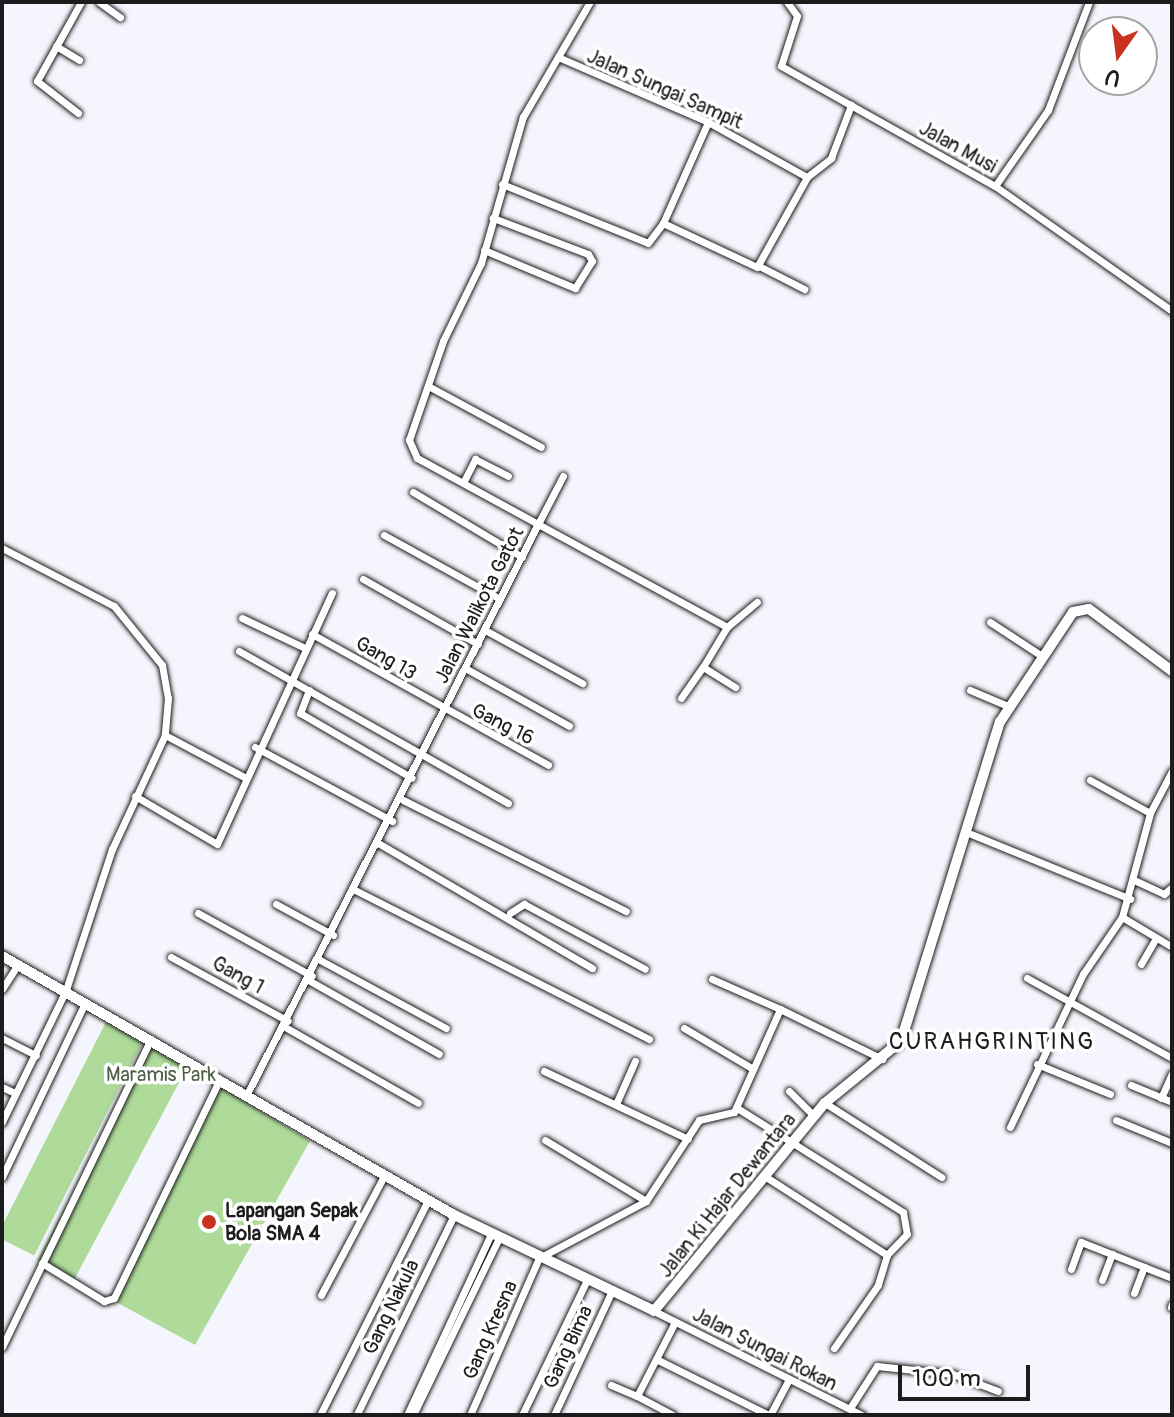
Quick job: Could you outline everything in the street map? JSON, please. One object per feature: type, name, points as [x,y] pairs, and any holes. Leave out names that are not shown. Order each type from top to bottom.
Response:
[{"type":"main road","name":"Jalan Ki Hajar Dewantara","points":[[654,1311],[825,1103],[882,1059],[909,1026],[945,895],[971,834],[984,768],[1010,707],[1042,656],[1082,606],[1172,671]]},
{"type":"main road","points":[[2,956],[454,1215],[654,1311]]},
{"type":"street","points":[[78,113],[38,84],[81,2]]},
{"type":"street","points":[[99,2],[120,17]]},
{"type":"street","points":[[576,2],[588,5]]},
{"type":"street","name":"Jalan Musi","points":[[787,2],[797,16],[781,66],[995,186],[1172,310]]},
{"type":"street","points":[[995,186],[1048,110],[1089,2]]},
{"type":"street","name":"Jalan Walikota Gatot","points":[[246,1096],[287,1024],[353,889],[403,800],[423,752],[538,524],[408,448],[484,250],[523,117],[588,5]]},
{"type":"street","points":[[56,46],[79,60]]},
{"type":"street","name":"Jalan Sungai Sampit","points":[[558,57],[708,122],[807,177]]},
{"type":"street","points":[[759,266],[807,177],[831,158],[851,105]]},
{"type":"street","points":[[502,184],[648,243],[663,223],[708,122]]},
{"type":"street","points":[[484,250],[575,288],[592,261],[588,254],[493,218]]},
{"type":"street","points":[[663,223],[804,289]]},
{"type":"street","points":[[430,387],[541,447]]},
{"type":"street","points":[[464,481],[475,459],[508,476]]},
{"type":"street","points":[[563,476],[538,524],[727,627]]},
{"type":"street","points":[[413,492],[522,557]]},
{"type":"street","points":[[384,535],[500,599]]},
{"type":"street","points":[[2,548],[114,606],[141,631],[162,665],[165,735],[135,796],[66,990],[2,1122]]},
{"type":"street","points":[[363,579],[478,644]]},
{"type":"street","points":[[135,796],[217,844],[246,778],[255,747],[332,593]]},
{"type":"street","points":[[681,698],[727,627],[757,602]]},
{"type":"street","points":[[242,618],[305,648]]},
{"type":"street","points":[[990,622],[1042,656]]},
{"type":"street","points":[[485,630],[582,683]]},
{"type":"street","name":"Gang 13","points":[[312,634],[445,710]]},
{"type":"street","points":[[239,651],[423,752],[508,803]]},
{"type":"street","points":[[703,667],[735,687]]},
{"type":"street","points":[[465,668],[569,726]]},
{"type":"street","points":[[309,690],[300,713],[412,778]]},
{"type":"street","points":[[970,690],[1010,707]]},
{"type":"street","name":"Gang 16","points":[[445,710],[548,765]]},
{"type":"street","points":[[165,735],[246,778]]},
{"type":"street","points":[[255,747],[392,821]]},
{"type":"street","points":[[1010,1127],[1070,999],[1122,917],[1130,899],[1150,813],[1171,774]]},
{"type":"street","points":[[1090,780],[1150,813]]},
{"type":"street","points":[[403,800],[626,911]]},
{"type":"street","points":[[971,834],[1130,899]]},
{"type":"street","points":[[378,843],[510,913]]},
{"type":"street","points":[[1134,880],[1164,894],[1172,887]]},
{"type":"street","points":[[353,889],[649,1039]]},
{"type":"street","points":[[276,904],[333,935]]},
{"type":"street","points":[[510,913],[524,904],[645,969]]},
{"type":"street","points":[[198,913],[439,1054]]},
{"type":"street","points":[[510,913],[510,923],[592,968]]},
{"type":"street","points":[[1122,917],[1172,947]]},
{"type":"street","points":[[1141,964],[1156,938]]},
{"type":"street","name":"Gang 1","points":[[171,957],[418,1103]]},
{"type":"street","points":[[320,960],[446,1028]]},
{"type":"street","points":[[2,989],[18,964]]},
{"type":"street","points":[[1027,978],[1172,1058]]},
{"type":"street","points":[[712,979],[882,1059]]},
{"type":"street","points":[[2,1177],[85,1003]]},
{"type":"street","points":[[539,1258],[646,1201],[705,1115],[730,1115],[737,1108],[780,1009]]},
{"type":"street","points":[[684,1028],[753,1069]]},
{"type":"street","points":[[2,1038],[36,1055]]},
{"type":"street","points":[[2,1347],[151,1039]]},
{"type":"street","points":[[616,1104],[635,1061]]},
{"type":"street","points":[[1037,1064],[1110,1094]]},
{"type":"street","points":[[544,1071],[688,1139]]},
{"type":"street","points":[[1161,1098],[1172,1073]]},
{"type":"street","points":[[42,1264],[104,1301],[114,1298],[220,1079]]},
{"type":"street","points":[[1131,1085],[1172,1102]]},
{"type":"street","points":[[2,1087],[15,1093]]},
{"type":"street","points":[[789,1091],[814,1116]]},
{"type":"street","points":[[825,1103],[941,1177]]},
{"type":"street","points":[[737,1108],[903,1212],[907,1234],[887,1255],[878,1285],[834,1348]]},
{"type":"street","points":[[1116,1120],[1172,1143]]},
{"type":"street","points":[[545,1140],[646,1201]]},
{"type":"street","points":[[321,1295],[385,1174]]},
{"type":"street","points":[[766,1177],[887,1255]]},
{"type":"street","points":[[320,1415],[428,1200]]},
{"type":"street","name":"Gang Nakula","points":[[357,1414],[454,1215]]},
{"type":"street","points":[[410,1415],[495,1236]]},
{"type":"street","points":[[1071,1269],[1081,1242],[1172,1278]]},
{"type":"street","points":[[1102,1280],[1112,1254]]},
{"type":"street","name":"Gang Kresna","points":[[470,1415],[539,1258]]},
{"type":"street","points":[[1134,1293],[1144,1267]]},
{"type":"street","points":[[522,1415],[587,1280]]},
{"type":"street","name":"Gang Bima","points":[[554,1415],[611,1293]]},
{"type":"street","name":"Jalan Sungai Rokan","points":[[654,1311],[862,1415]]},
{"type":"street","points":[[637,1396],[675,1322]]},
{"type":"street","points":[[656,1359],[770,1415],[789,1380]]},
{"type":"street","points":[[850,1408],[877,1366],[953,1374],[998,1391]]},
{"type":"street","points":[[611,1385],[673,1415]]},
{"type":"street","points":[[837,1415],[839,1404]]},
{"type":"green space","name":"Maramis Park","points":[[107,1020],[144,1039],[34,1256],[2,1239],[2,1226]]},
{"type":"green space","name":"Maramis Park","points":[[153,1042],[190,1062],[74,1280],[37,1260]]},
{"type":"green space","name":"Lapangan Sepak Bola SMA 4","points":[[219,1086],[310,1141],[195,1345],[116,1302]]},
{"type":"place","name":"Lapangan Sepak Bola SMA 4","points":[[209,1222]]},
{"type":"district","name":"CURAHGRINTING","points":[[992,1042]]}]
